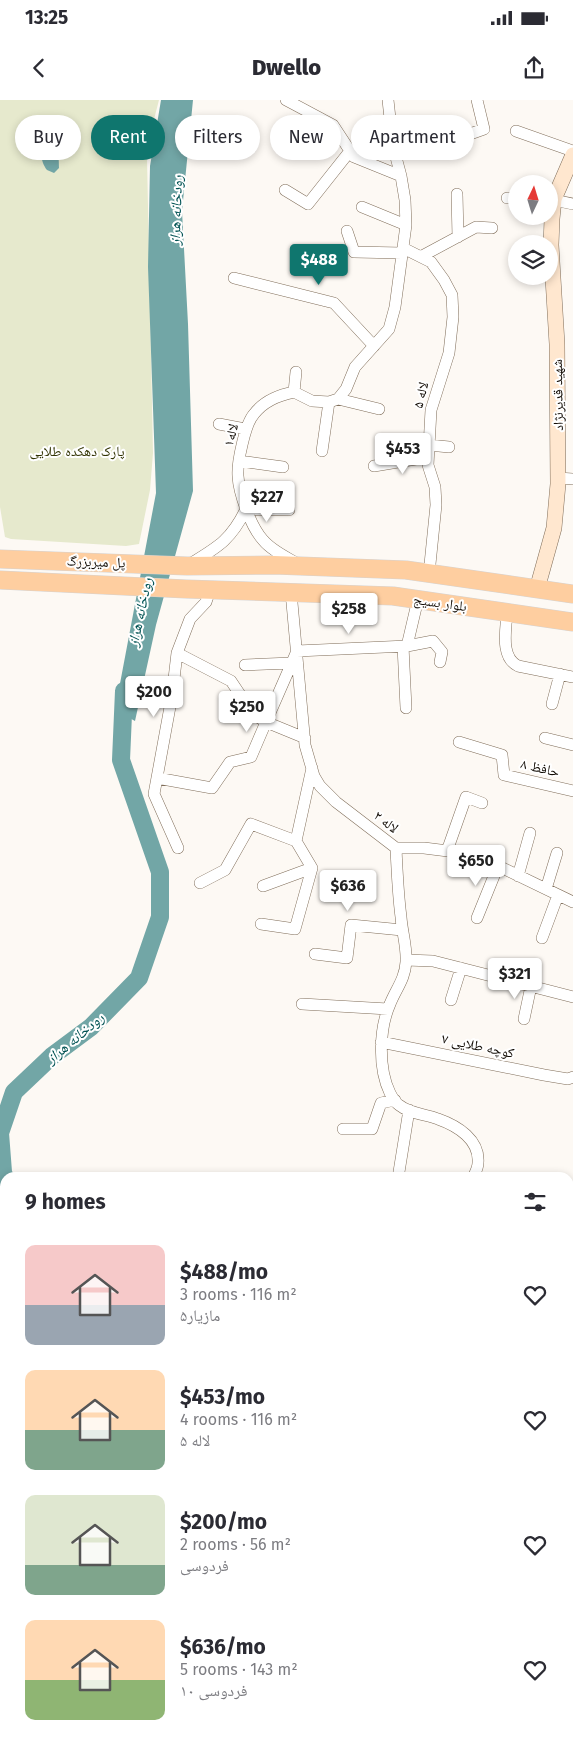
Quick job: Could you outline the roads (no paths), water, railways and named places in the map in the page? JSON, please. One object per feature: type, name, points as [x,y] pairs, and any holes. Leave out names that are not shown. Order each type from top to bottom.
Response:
[{"type":"main road","name":"پل میربزرگ","points":[[1,557],[187,566]]},
{"type":"main road","name":"بلوار بسیج","points":[[187,566],[274,565],[406,570],[573,594]]},
{"type":"main road","points":[[273,591],[261,584],[259,578],[261,571],[274,565]]},
{"type":"main road","name":"پل میربزرگ","points":[[1,581],[186,589]]},
{"type":"main road","name":"بلوار بسیج","points":[[186,589],[393,596],[573,622]]},
{"type":"street","points":[[286,100],[333,126],[354,156],[401,176]]},
{"type":"street","points":[[322,451],[333,401],[346,389],[355,367],[389,329],[395,307],[406,225],[405,200],[401,176],[392,146],[388,100]]},
{"type":"street","points":[[474,133],[484,129],[477,100]]},
{"type":"street","points":[[516,131],[573,156]]},
{"type":"street","points":[[285,190],[308,204],[350,151]]},
{"type":"street","name":"شهید قدیرنژاد","points":[[558,187],[573,156]]},
{"type":"street","points":[[457,194],[458,237]]},
{"type":"street","points":[[558,200],[573,204]]},
{"type":"street","points":[[362,207],[406,225]]},
{"type":"street","name":"شهید قدیرنژاد","points":[[538,589],[566,478],[550,244],[551,225]]},
{"type":"street","points":[[422,256],[476,227],[492,228]]},
{"type":"street","points":[[347,231],[354,252],[402,250]]},
{"type":"street","name":"لاله ۵","points":[[402,250],[422,256],[431,262],[452,295],[453,317],[449,353],[431,410],[428,465],[434,487],[436,505],[429,574]]},
{"type":"street","points":[[234,278],[334,303],[374,346]]},
{"type":"street","points":[[296,372],[294,392],[312,401],[333,401],[379,409]]},
{"type":"street","name":"لاله۱","points":[[294,392],[284,394],[265,404],[253,414],[245,429],[237,476],[246,510],[255,530],[264,541],[282,555],[303,566]]},
{"type":"street","points":[[219,424],[245,429]]},
{"type":"street","points":[[429,445],[449,447]]},
{"type":"street","points":[[374,466],[428,457]]},
{"type":"street","points":[[240,461],[283,466]]},
{"type":"street","points":[[187,566],[222,544],[238,526],[246,510],[289,510]]},
{"type":"street","points":[[178,848],[154,794],[172,696],[177,653],[190,619],[206,602],[210,590]]},
{"type":"street","name":"لاله ۲","points":[[291,592],[305,738],[312,768],[320,786],[336,802],[396,848],[406,960],[405,974],[382,1023],[381,1042],[383,1066],[390,1093],[395,1100]]},
{"type":"street","points":[[406,708],[405,646],[418,600]]},
{"type":"street","points":[[508,612],[507,655],[512,663],[518,666],[573,676]]},
{"type":"street","points":[[157,778],[212,788],[230,762],[251,757],[297,651],[405,646],[433,641],[442,652],[440,662]]},
{"type":"street","points":[[177,653],[231,681],[253,714],[266,722],[305,738]]},
{"type":"street","points":[[245,664],[292,663]]},
{"type":"street","points":[[552,704],[560,674]]},
{"type":"street","points":[[545,738],[573,745]]},
{"type":"street","name":"حافظ ۸","points":[[459,742],[502,755],[504,775],[573,790]]},
{"type":"street","points":[[296,841],[312,768]]},
{"type":"street","points":[[447,851],[466,797],[482,803]]},
{"type":"street","points":[[200,883],[225,870],[251,824],[296,841],[312,868],[295,929],[262,924]]},
{"type":"street","points":[[518,876],[530,833]]},
{"type":"street","points":[[396,848],[424,848],[464,853],[484,859],[558,895],[572,899]]},
{"type":"street","points":[[546,889],[556,854]]},
{"type":"street","points":[[477,918],[498,866]]},
{"type":"street","points":[[263,886],[312,868]]},
{"type":"street","points":[[542,938],[558,895]]},
{"type":"street","points":[[316,954],[347,958],[351,925],[402,930]]},
{"type":"street","points":[[406,960],[433,961],[573,997]]},
{"type":"street","points":[[451,1000],[461,968]]},
{"type":"street","points":[[524,1019],[531,986]]},
{"type":"street","points":[[302,1004],[388,1009]]},
{"type":"street","name":"کوچه طلایی ۷","points":[[381,1042],[571,1078]]},
{"type":"street","points":[[343,1130],[372,1129],[381,1103],[395,1100],[398,1105],[439,1119],[459,1129],[470,1138],[477,1149],[478,1164],[475,1172]]},
{"type":"street","points":[[399,1172],[409,1110]]},
{"type":"water","points":[[161,100],[193,100],[192,115],[175,115],[175,160],[187,160],[182,211],[188,324],[193,491],[156,625],[135,721],[115,710],[156,493],[148,267],[150,166],[151,160],[165,160],[165,115],[158,115]]},
{"type":"water","points":[[42,160],[58,160],[59,168],[54,173],[47,170]]},
{"type":"waterway","name":"رودخانه هراز","points":[[3,1172],[0,1133],[14,1092],[52,1056],[91,1027],[139,978],[160,917],[160,872],[121,760],[124,691]]},
{"type":"park label","name":"پارک دهکده طلایی","points":[[77,451]]}]
